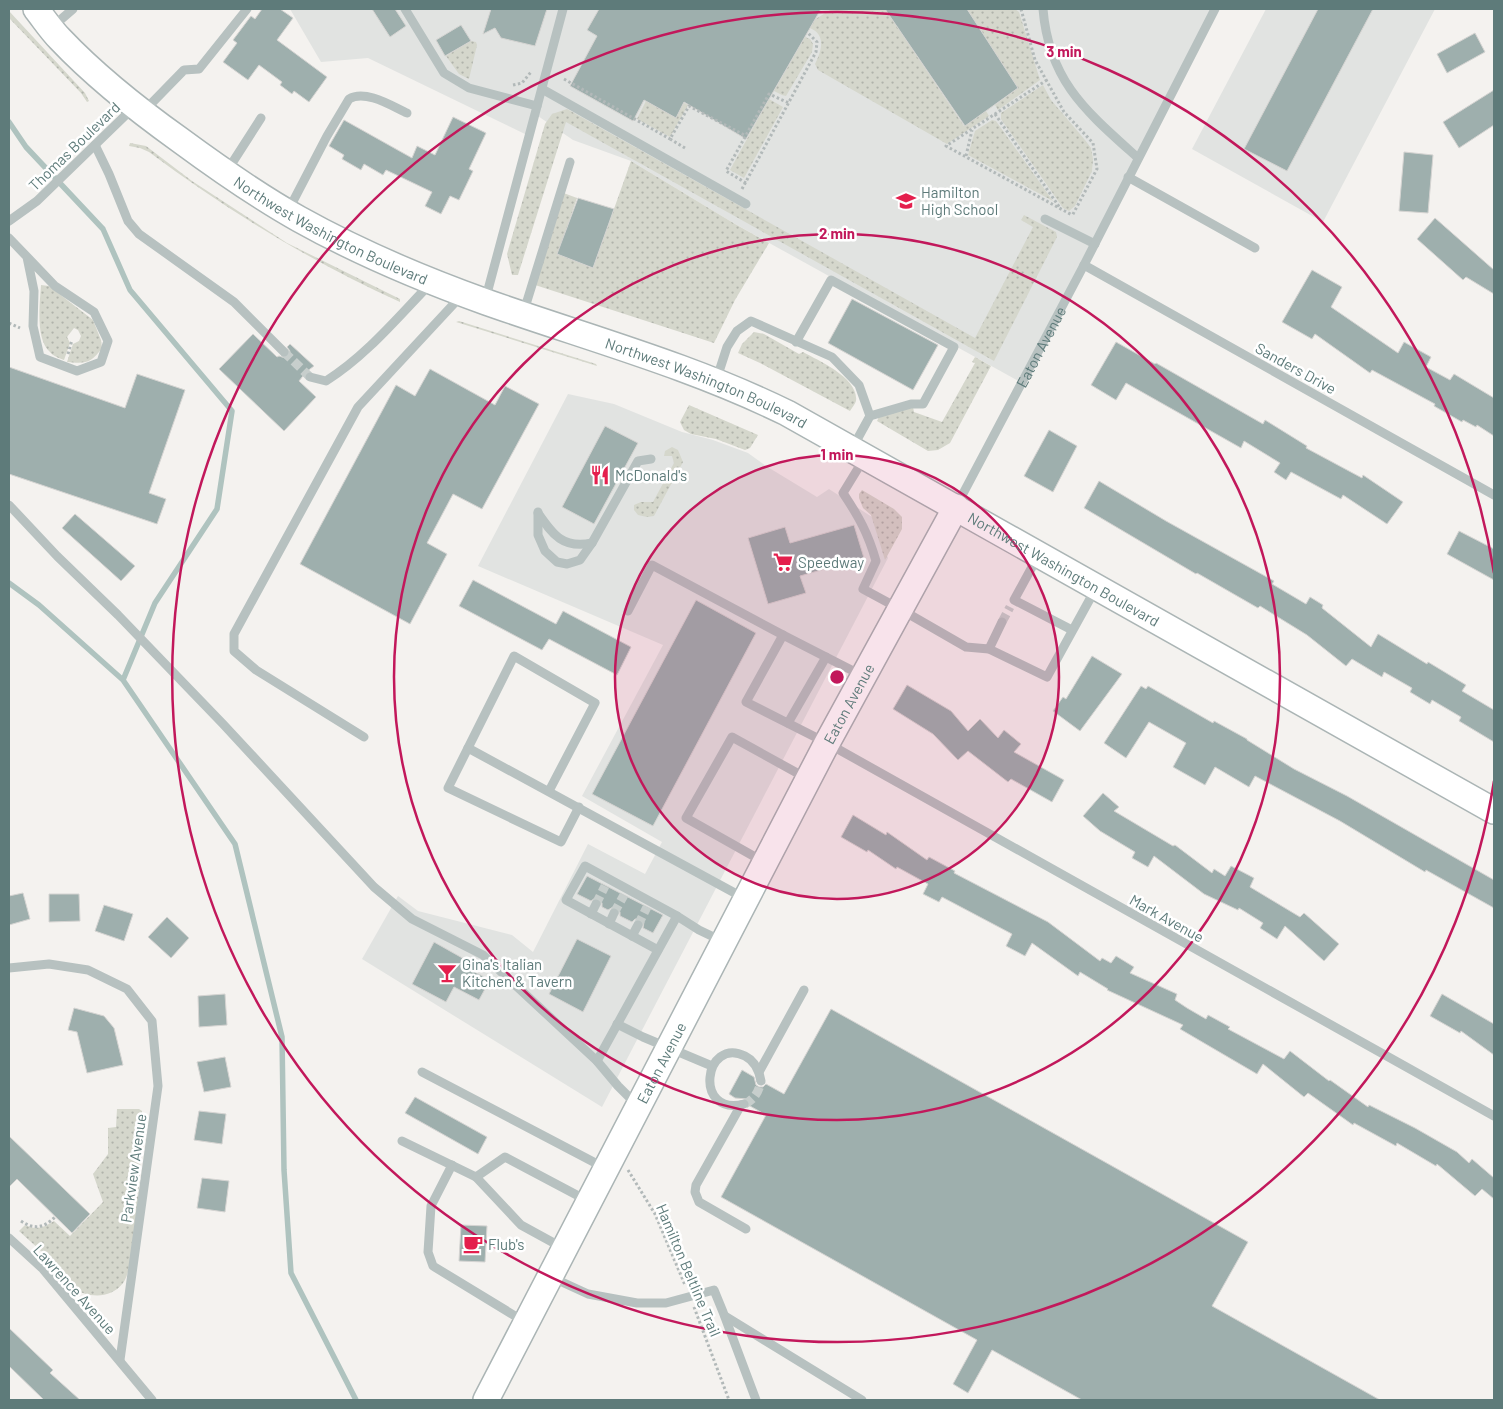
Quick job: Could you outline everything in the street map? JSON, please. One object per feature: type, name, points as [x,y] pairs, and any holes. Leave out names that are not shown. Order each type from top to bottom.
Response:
[{"type":"main road","name":"Northwest Washington Boulevard","points":[[44,18],[60,39],[138,110],[226,174],[287,212],[382,260],[433,281],[523,314],[640,352],[744,392],[787,413],[1494,811]]},
{"type":"main road","name":"Eaton Avenue","points":[[486,1400],[640,1107],[827,743],[956,508]]},
{"type":"street","points":[[44,18],[73,9]]},
{"type":"street","name":"Thomas Boulevard","points":[[9,221],[37,200],[95,145],[184,70],[199,69],[247,9]]},
{"type":"street","points":[[405,9],[444,73],[469,88],[537,106]]},
{"type":"street","points":[[364,737],[256,670],[234,651],[234,634],[358,407],[474,297],[537,106],[563,9]]},
{"type":"street","points":[[1044,9],[1050,49],[1070,91],[1091,116],[1138,158]]},
{"type":"street","name":"Eaton Avenue","points":[[956,508],[1095,244],[1215,9]]},
{"type":"street","points":[[542,89],[746,204]]},
{"type":"street","points":[[287,212],[349,99],[354,96],[369,97],[407,113]]},
{"type":"street","points":[[226,174],[261,118]]},
{"type":"street","points":[[95,145],[110,174],[128,221],[139,234],[234,302],[284,352]]},
{"type":"street","points":[[523,314],[570,162]]},
{"type":"street","points":[[1128,177],[1255,248]]},
{"type":"street","points":[[1045,219],[1095,244]]},
{"type":"street","points":[[9,238],[55,286],[94,312],[108,341],[101,362],[77,371],[40,357],[32,326],[34,291],[27,257]]},
{"type":"street","name":"Sanders Drive","points":[[1084,265],[1494,495]]},
{"type":"street","points":[[798,342],[832,280],[954,347],[923,404],[911,404],[870,416]]},
{"type":"street","points":[[310,377],[326,381],[346,368],[433,281]]},
{"type":"street","points":[[716,381],[727,348],[737,330],[751,321],[832,357],[859,385],[870,416],[843,492],[860,518],[870,539],[876,561],[863,589],[966,647],[989,649],[1047,677],[1097,587]]},
{"type":"street","points":[[592,543],[578,546],[562,540],[550,530],[538,512],[538,535],[545,551],[557,562],[567,564],[580,560],[592,543],[638,461],[651,459]]},
{"type":"street","points":[[9,505],[216,717],[374,887],[412,919],[483,955],[597,1061],[618,1086],[640,1107]]},
{"type":"street","points":[[1039,554],[1012,603],[1072,630]]},
{"type":"street","points":[[628,611],[652,565],[863,676]]},
{"type":"street","points":[[989,649],[1002,622]]},
{"type":"street","name":"Mark Avenue","points":[[783,635],[746,702],[827,743],[1494,1116]]},
{"type":"street","points":[[549,792],[595,703],[514,656],[448,788],[561,842],[579,807]]},
{"type":"street","points":[[788,723],[826,657]]},
{"type":"street","points":[[765,862],[686,818],[732,737],[808,780]]},
{"type":"street","points":[[468,748],[746,899]]},
{"type":"street","points":[[658,950],[566,900],[585,866],[607,882],[648,904],[677,916],[698,930],[724,942]]},
{"type":"street","points":[[591,914],[596,904]]},
{"type":"street","points":[[609,924],[614,913]]},
{"type":"street","points":[[597,1061],[677,916]]},
{"type":"street","points":[[632,936],[638,925]]},
{"type":"street","name":"Parkview Avenue","points":[[9,968],[49,964],[88,970],[127,989],[152,1020],[158,1086],[120,1360]]},
{"type":"street","points":[[746,1229],[699,1202],[695,1192],[696,1185],[743,1104],[732,1106],[717,1098],[711,1091],[709,1074],[712,1066],[725,1055],[742,1055],[755,1064],[760,1076],[804,990]]},
{"type":"street","points":[[617,1024],[712,1066]]},
{"type":"street","points":[[422,1072],[611,1162]]},
{"type":"street","points":[[402,1140],[476,1177],[521,1225],[566,1249]]},
{"type":"street","points":[[476,1177],[504,1157],[590,1202]]},
{"type":"street","points":[[452,1165],[431,1206],[428,1252],[433,1266],[527,1323]]},
{"type":"street","name":"Lawrence Avenue","points":[[9,1238],[43,1269],[152,1400]]},
{"type":"street","points":[[551,1277],[588,1294],[628,1302],[666,1303],[714,1290],[756,1400]]},
{"type":"street","points":[[725,1316],[862,1400]]},
{"type":"path","points":[[1021,9],[1035,60],[1064,112],[1093,143],[1097,169],[1065,229]]},
{"type":"path","points":[[737,198],[816,52],[817,42],[808,32]]},
{"type":"path","points":[[512,85],[522,84],[532,72]]},
{"type":"path","points":[[564,79],[686,148]]},
{"type":"path","points":[[1047,80],[946,146],[1072,216]]},
{"type":"path","points":[[746,183],[726,171],[769,94],[789,103]]},
{"type":"path","points":[[670,140],[689,106],[746,136]]},
{"type":"path","points":[[995,114],[1061,209]]},
{"type":"path","points":[[966,156],[972,129]]},
{"type":"path","points":[[9,324],[16,326]]},
{"type":"path","name":"Hamilton Beltline Trail","points":[[611,1162],[635,1180],[655,1214],[690,1296],[728,1400]]},
{"type":"path","points":[[21,1221],[31,1227],[38,1227],[50,1222],[55,1217]]},
{"type":"shaded area","name":"Hamilton High School","points":[[290,9],[1215,9],[1022,383],[735,224],[631,161],[573,140],[535,114],[529,136],[368,58],[321,62]]},
{"type":"shaded area","points":[[832,9],[885,9],[964,126],[986,111],[989,116],[947,144],[818,70],[815,64],[821,49],[821,39],[810,28],[814,20]]},
{"type":"shaded area","points":[[967,9],[1015,9],[1019,12],[1040,80],[998,110],[995,105],[1018,88]]},
{"type":"shaded area","points":[[1266,9],[1435,9],[1323,222],[1192,149]]},
{"type":"shaded area","points":[[9,11],[85,93],[89,101],[87,102],[81,93],[9,18]]},
{"type":"shaded area","points":[[805,37],[810,39],[813,44],[812,52],[786,96],[782,95],[774,91]]},
{"type":"shaded area","points":[[471,41],[476,42],[477,45],[469,79],[459,74],[446,56]]},
{"type":"shaded area","points":[[1043,85],[1051,100],[1091,148],[1093,159],[1092,171],[1075,206],[1069,211],[1063,208],[1001,119],[1001,113]]},
{"type":"shaded area","points":[[769,99],[783,107],[744,178],[730,170]]},
{"type":"shaded area","points":[[646,101],[676,117],[684,103],[688,105],[670,137],[637,119]]},
{"type":"shaded area","points":[[567,109],[975,338],[1033,227],[1021,220],[1024,215],[1056,232],[1057,237],[994,361],[566,122],[518,275],[512,275],[507,254],[545,124],[552,114]]},
{"type":"shaded area","points":[[992,120],[996,121],[1053,201],[968,155],[975,131]]},
{"type":"shaded area","points":[[130,143],[146,146],[192,181],[287,243],[400,299],[400,302],[334,270],[270,234],[209,195],[149,152],[129,146]]},
{"type":"shaded area","points":[[631,161],[769,243],[735,300],[714,343],[532,284],[561,192],[577,198],[558,254],[593,268]]},
{"type":"shaded area","points":[[41,285],[49,286],[93,320],[102,348],[91,360],[79,363],[67,362],[73,344],[79,341],[81,336],[78,330],[74,328],[67,337],[70,343],[64,360],[53,355],[45,346],[40,330]]},
{"type":"shaded area","points":[[459,321],[596,364],[597,366],[456,322]]},
{"type":"shaded area","points":[[754,332],[764,334],[799,354],[803,352],[837,371],[851,385],[855,393],[856,401],[850,411],[738,353],[742,344]]},
{"type":"shaded area","points":[[975,357],[991,366],[950,443],[938,450],[928,451],[877,421],[880,415],[913,407],[914,412],[942,422],[975,363],[972,362]]},
{"type":"shaded area","points":[[568,394],[614,404],[682,432],[713,440],[748,453],[817,497],[829,489],[872,517],[888,558],[602,1107],[362,959],[398,896],[418,911],[512,935],[533,952],[588,844],[645,874],[662,842],[582,796],[663,645],[478,566]]},
{"type":"shaded area","points":[[689,405],[758,435],[750,448],[745,450],[716,439],[691,434],[684,430],[680,422]]},
{"type":"shaded area","points":[[672,447],[678,450],[683,462],[654,516],[638,515],[634,510],[634,505],[641,502],[653,502],[674,463],[672,456],[664,456],[665,451]]},
{"type":"shaded area","points":[[862,490],[894,509],[902,517],[902,529],[885,560],[871,515],[863,508],[859,498]]},
{"type":"shaded area","points":[[117,1109],[139,1109],[142,1111],[136,1228],[128,1272],[123,1283],[118,1289],[98,1296],[77,1291],[71,1287],[73,1284],[70,1282],[68,1284],[41,1251],[19,1231],[25,1225],[40,1228],[54,1221],[70,1236],[103,1202],[93,1174],[108,1154],[108,1128],[116,1127]]},
{"type":"building","points":[[262,9],[280,9],[293,18],[277,40],[327,77],[309,102],[294,91],[292,94],[280,85],[282,82],[259,65],[248,80],[223,62],[237,43],[233,40],[251,16],[255,19]]},
{"type":"building","points":[[372,9],[395,9],[406,26],[390,37]]},
{"type":"building","points":[[491,9],[547,9],[535,46],[501,38],[495,28],[483,34]]},
{"type":"building","points":[[599,9],[821,9],[746,139],[684,102],[676,118],[644,100],[633,121],[570,86],[597,36],[587,30]]},
{"type":"building","points":[[885,9],[967,9],[1018,88],[965,126]]},
{"type":"building","points":[[1318,9],[1373,9],[1287,171],[1244,149]]},
{"type":"building","points":[[461,25],[471,41],[445,56],[436,40]]},
{"type":"building","points":[[1475,33],[1485,52],[1447,73],[1437,54]]},
{"type":"building","points":[[1494,90],[1494,125],[1459,148],[1443,122]]},
{"type":"building","points":[[453,117],[486,133],[469,169],[473,171],[459,200],[450,196],[441,214],[425,206],[432,192],[386,170],[383,175],[364,164],[361,170],[342,159],[344,155],[329,146],[344,120],[412,158],[417,146],[435,155]]},
{"type":"building","points":[[1404,152],[1433,155],[1428,213],[1399,211]]},
{"type":"building","points":[[578,198],[614,209],[593,268],[557,254]]},
{"type":"building","points":[[1435,218],[1494,270],[1494,294],[1466,277],[1463,280],[1417,239]]},
{"type":"building","points":[[1312,270],[1342,287],[1331,307],[1398,353],[1404,342],[1431,357],[1426,367],[1450,380],[1454,374],[1494,398],[1494,436],[1477,425],[1476,427],[1463,420],[1462,422],[1434,406],[1435,404],[1372,370],[1370,373],[1315,334],[1312,339],[1282,322]]},
{"type":"building","points":[[852,299],[938,345],[913,390],[828,343]]},
{"type":"building","points":[[253,334],[277,357],[285,358],[289,356],[290,351],[287,347],[290,344],[314,366],[299,381],[316,397],[284,431],[219,369]]},
{"type":"building","points":[[1116,342],[1263,424],[1265,420],[1307,446],[1306,448],[1362,478],[1363,475],[1403,502],[1387,524],[1343,495],[1341,499],[1291,472],[1286,480],[1274,472],[1280,463],[1244,441],[1241,448],[1126,383],[1116,400],[1091,385]]},
{"type":"building","points":[[9,367],[125,408],[137,374],[185,390],[149,493],[166,499],[157,524],[9,474]]},
{"type":"building","points":[[430,369],[495,405],[505,386],[539,404],[482,509],[453,494],[427,543],[447,554],[410,624],[300,564],[396,385],[415,396]]},
{"type":"building","name":"McDonald's","points":[[605,426],[638,443],[594,524],[562,507]]},
{"type":"building","points":[[1049,430],[1077,446],[1053,492],[1024,476]]},
{"type":"building","points":[[1099,481],[1274,581],[1272,584],[1306,604],[1310,597],[1323,605],[1322,608],[1371,647],[1378,634],[1466,685],[1462,691],[1494,710],[1494,742],[1459,721],[1461,717],[1432,700],[1430,704],[1410,692],[1412,688],[1384,672],[1382,677],[1352,659],[1346,666],[1307,635],[1260,606],[1258,608],[1196,574],[1084,508]]},
{"type":"building","points":[[75,514],[135,566],[121,581],[62,528]]},
{"type":"building","points":[[854,525],[864,558],[800,576],[806,593],[768,604],[748,538],[785,527],[790,543]]},
{"type":"building","points":[[1459,531],[1494,549],[1494,580],[1447,554]]},
{"type":"building","points":[[473,580],[556,624],[563,611],[631,647],[617,675],[549,639],[542,650],[459,606]]},
{"type":"building","points":[[696,600],[756,633],[653,826],[592,794]]},
{"type":"building","points":[[1092,656],[1122,674],[1080,731],[1053,711],[1063,697],[1066,699]]},
{"type":"building","points":[[907,685],[951,711],[968,731],[980,719],[998,738],[1004,730],[1021,744],[1014,752],[1064,780],[1052,802],[1011,779],[1008,782],[968,751],[958,760],[933,734],[893,709]]},
{"type":"building","points":[[1141,686],[1146,689],[1148,686],[1213,723],[1214,721],[1247,739],[1294,769],[1347,796],[1494,880],[1494,908],[1426,870],[1425,872],[1340,821],[1255,776],[1249,787],[1215,767],[1205,785],[1173,767],[1186,743],[1149,722],[1126,758],[1104,743]]},
{"type":"building","points":[[1103,793],[1119,807],[1114,811],[1173,846],[1175,845],[1212,873],[1214,869],[1225,876],[1231,866],[1254,878],[1250,887],[1300,917],[1304,913],[1339,944],[1324,961],[1285,926],[1277,939],[1260,928],[1263,923],[1239,908],[1238,910],[1204,894],[1154,856],[1148,867],[1132,858],[1135,852],[1100,831],[1083,816]]},
{"type":"building","points":[[853,815],[886,835],[887,832],[927,860],[929,857],[955,871],[954,873],[1048,922],[1100,961],[1102,958],[1111,963],[1116,956],[1134,967],[1130,973],[1177,994],[1175,1000],[1206,1019],[1208,1015],[1230,1027],[1228,1029],[1284,1059],[1290,1051],[1329,1081],[1368,1107],[1369,1105],[1415,1128],[1457,1152],[1469,1163],[1472,1159],[1494,1178],[1494,1199],[1482,1189],[1475,1196],[1437,1164],[1436,1166],[1397,1143],[1396,1146],[1354,1123],[1353,1125],[1308,1093],[1304,1097],[1263,1064],[1257,1074],[1180,1029],[1183,1025],[1107,990],[1080,972],[1078,976],[1032,943],[1025,956],[1006,946],[1012,934],[942,897],[939,902],[923,894],[928,884],[897,867],[896,869],[868,850],[867,852],[841,837]]},
{"type":"building","points":[[587,876],[663,915],[653,933],[643,928],[644,922],[641,919],[635,919],[632,922],[620,916],[617,908],[613,907],[608,910],[602,907],[599,899],[595,898],[591,901],[577,894]]},
{"type":"building","points":[[23,893],[30,919],[9,925],[9,896]]},
{"type":"building","points":[[49,894],[79,894],[80,921],[49,922]]},
{"type":"building","points":[[104,905],[133,914],[124,941],[95,931]]},
{"type":"building","points":[[167,917],[189,938],[171,958],[148,937]]},
{"type":"building","points":[[577,939],[611,956],[583,1012],[549,994]]},
{"type":"building","name":"Gina's Italian Kitchen & Tavern","points":[[434,942],[466,960],[463,966],[490,980],[479,1000],[454,987],[446,1002],[412,984]]},
{"type":"building","points":[[225,994],[227,1025],[199,1027],[198,996]]},
{"type":"building","points":[[1442,994],[1494,1024],[1494,1055],[1461,1031],[1460,1033],[1430,1016]]},
{"type":"building","points":[[74,1008],[104,1016],[114,1028],[123,1065],[87,1073],[77,1032],[68,1030]]},
{"type":"building","points":[[831,1009],[1248,1242],[1212,1306],[1380,1400],[1082,1400],[992,1350],[968,1393],[953,1384],[977,1340],[721,1197],[766,1115],[750,1106],[747,1099],[735,1098],[729,1094],[742,1070],[754,1077],[756,1085],[759,1087],[763,1087],[766,1084],[784,1094]]},
{"type":"building","points":[[225,1057],[231,1087],[204,1092],[197,1062]]},
{"type":"building","points":[[415,1097],[487,1137],[478,1154],[405,1113]]},
{"type":"building","points":[[199,1111],[226,1114],[222,1144],[194,1140]]},
{"type":"building","points":[[9,1136],[90,1214],[72,1233],[17,1179],[9,1187]]},
{"type":"building","points":[[202,1178],[229,1181],[225,1212],[197,1208]]},
{"type":"building","name":"Flub's","points":[[461,1225],[487,1226],[485,1262],[459,1261]]},
{"type":"building","points":[[9,1328],[53,1370],[50,1373],[80,1400],[44,1400],[9,1366]]},
{"type":"waterway","points":[[9,122],[26,147],[103,229],[130,290],[232,411],[217,509],[155,603],[123,680]]},
{"type":"waterway","points":[[9,583],[39,605],[123,680],[235,844],[282,1037],[284,1170],[291,1273],[356,1400]]},
{"type":"tunnel","points":[[284,352],[310,377]]},
{"type":"tunnel","points":[[1002,622],[1010,607]]},
{"type":"tunnel","points":[[596,904],[605,886]]},
{"type":"tunnel","points":[[614,913],[624,895]]},
{"type":"tunnel","points":[[638,925],[647,907]]},
{"type":"tunnel","points":[[745,1104],[756,1094],[761,1081]]},
{"type":"place","name":"Hamilton High School","points":[[906,201]]},
{"type":"place","name":"McDonald's","points":[[600,475]]},
{"type":"place","name":"Speedway","points":[[783,562]]},
{"type":"place","name":"Gina's Italian Kitchen & Tavern","points":[[447,973]]},
{"type":"place","name":"Flub's","points":[[473,1244]]}]
